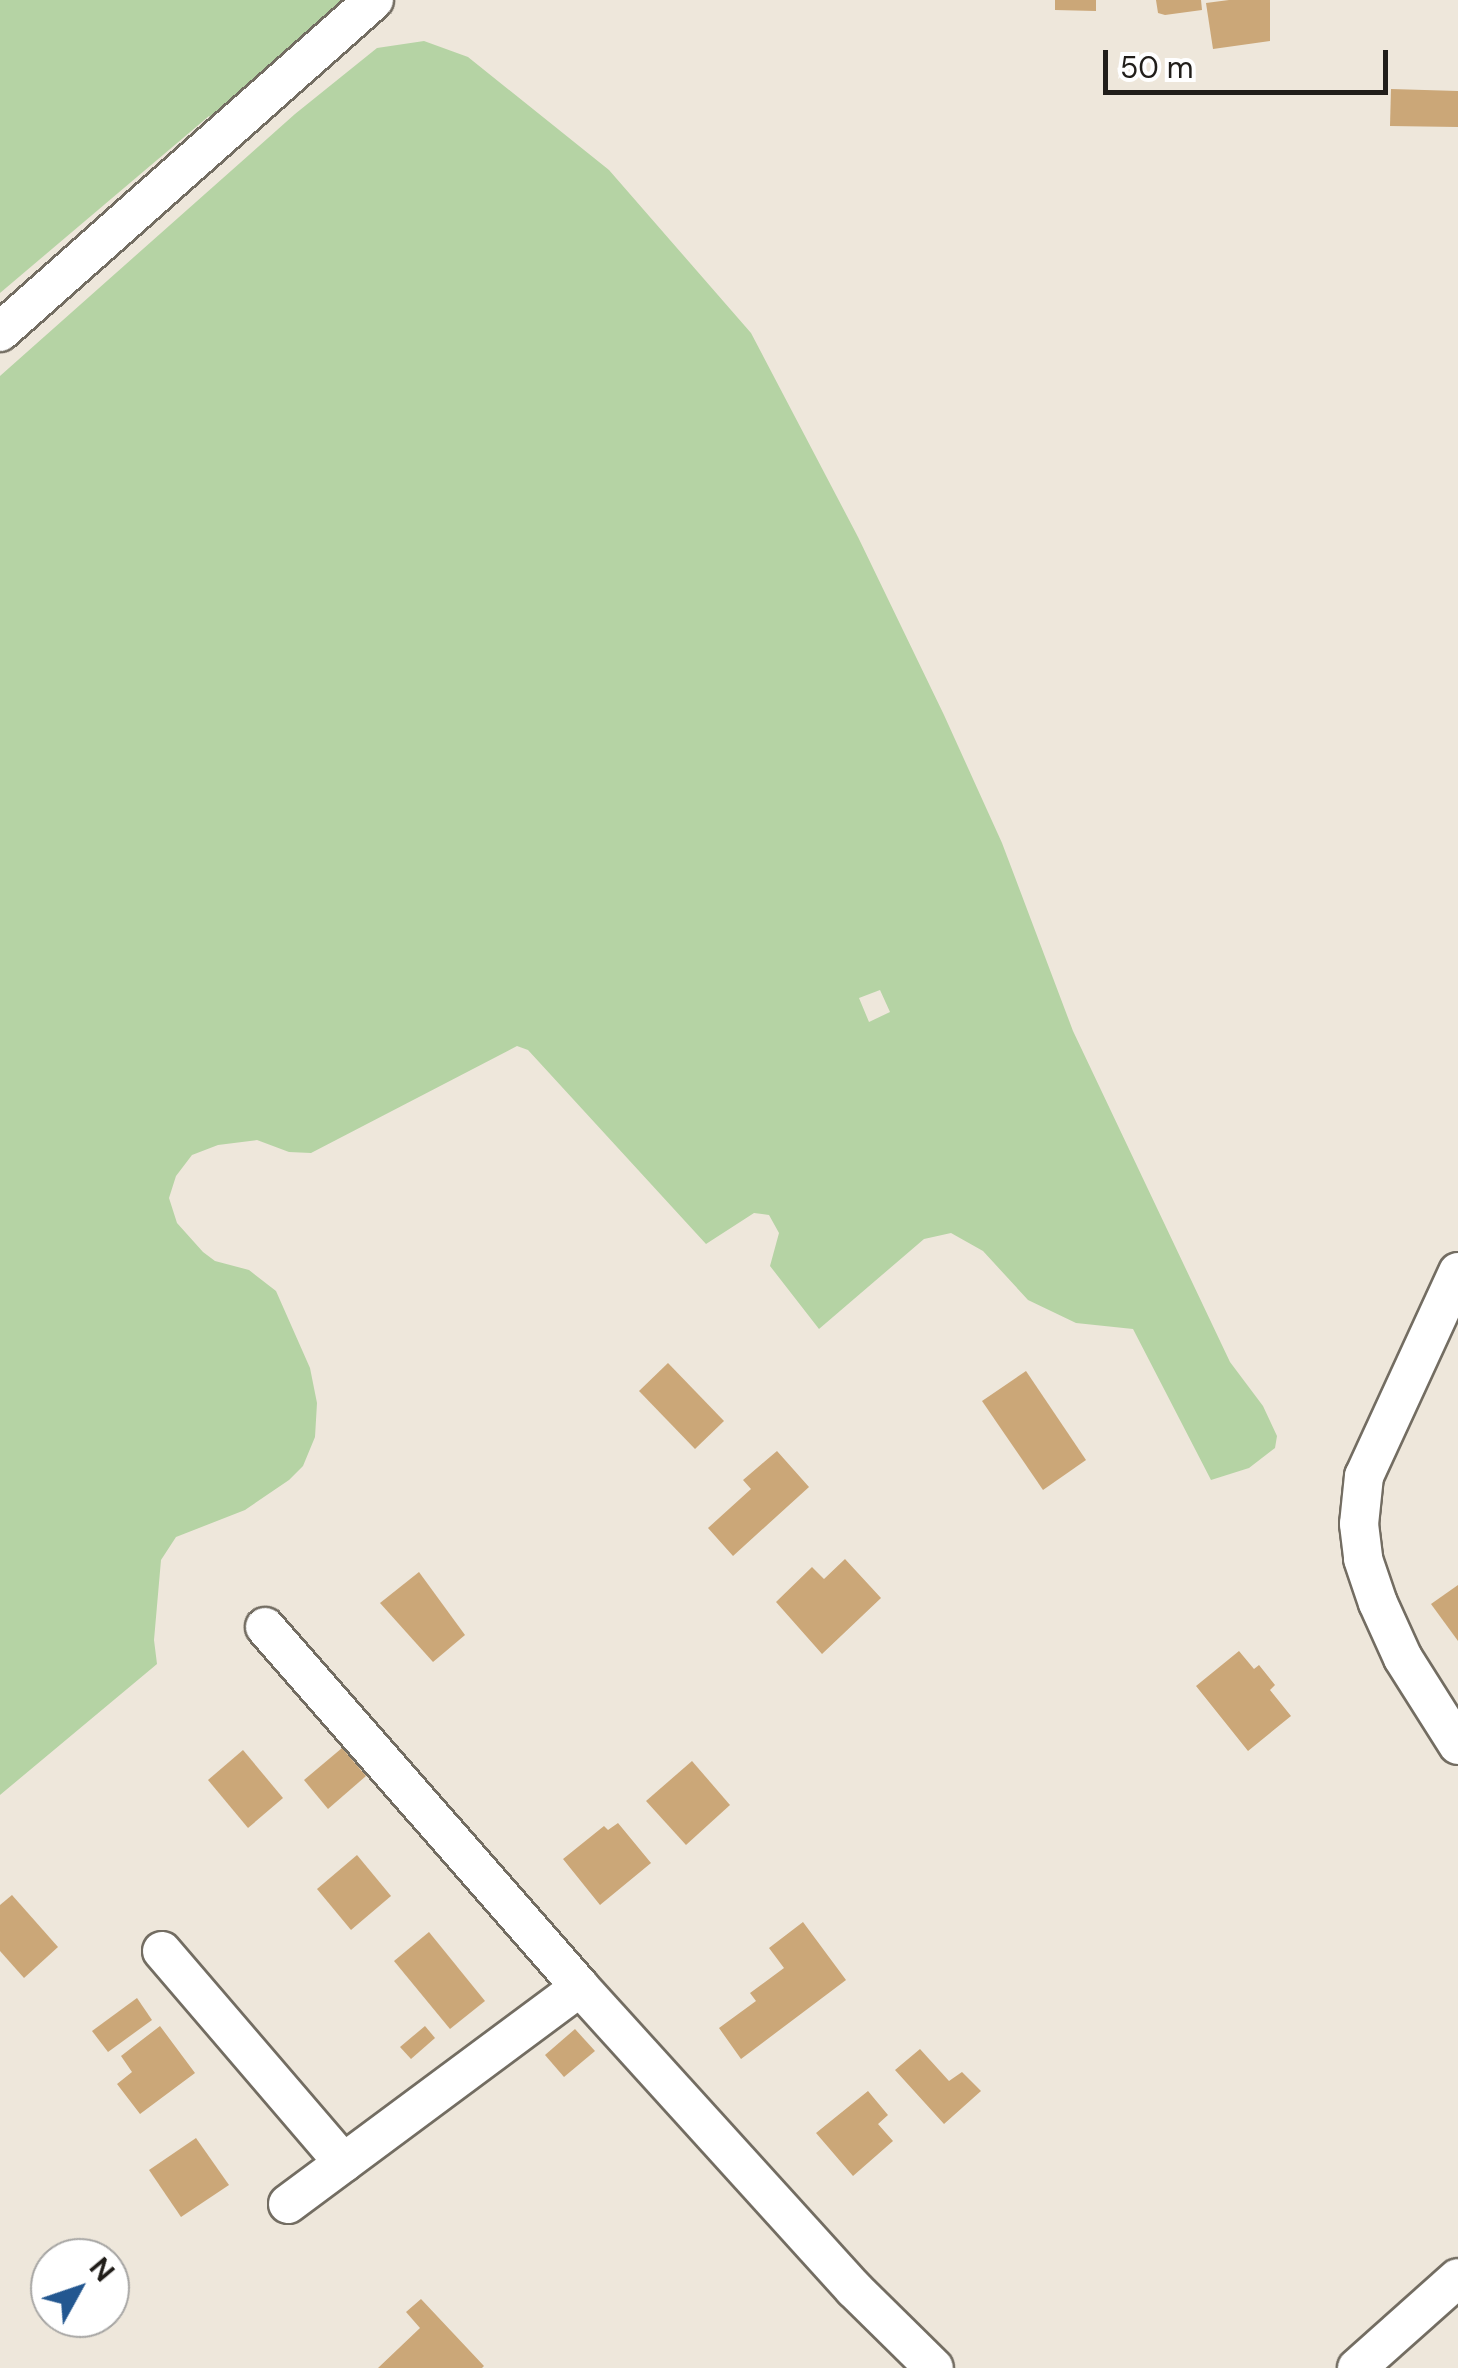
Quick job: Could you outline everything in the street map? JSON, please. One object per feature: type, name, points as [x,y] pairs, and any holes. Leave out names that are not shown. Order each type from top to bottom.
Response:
[{"type":"street","points":[[0,332],[374,0]]},
{"type":"street","points":[[1458,1272],[1364,1476],[1360,1524],[1364,1558],[1378,1604],[1402,1658],[1458,1745]]},
{"type":"street","points":[[265,1627],[580,1988],[854,2289],[934,2368]]},
{"type":"street","points":[[162,1951],[344,2163]]},
{"type":"street","points":[[288,2204],[580,1988]]},
{"type":"street","points":[[1357,2368],[1458,2278]]},
{"type":"green space","points":[[0,0],[363,0],[216,126],[209,116],[0,293]]},
{"type":"green space","points":[[424,41],[468,57],[609,170],[751,333],[858,537],[944,715],[1002,843],[1073,1031],[1230,1362],[1263,1406],[1277,1436],[1275,1448],[1249,1468],[1211,1480],[1133,1329],[1076,1323],[1028,1300],[983,1251],[951,1233],[924,1239],[819,1329],[770,1266],[779,1233],[769,1215],[754,1213],[706,1244],[528,1050],[517,1046],[311,1153],[289,1152],[257,1140],[218,1145],[192,1155],[176,1176],[169,1198],[177,1223],[215,1261],[249,1270],[276,1291],[310,1368],[317,1403],[315,1437],[303,1466],[289,1480],[245,1510],[176,1537],[161,1560],[154,1640],[157,1664],[0,1795],[0,376],[295,114],[377,48]],"holes":[[[880,990],[890,1012],[869,1022],[859,998]]]},
{"type":"building","points":[[1055,0],[1096,0],[1096,11],[1055,10]]},
{"type":"building","points":[[1156,0],[1201,0],[1202,10],[1165,15],[1158,13]]},
{"type":"building","points":[[1270,0],[1270,41],[1213,49],[1206,3]]},
{"type":"building","points":[[1391,89],[1458,91],[1458,127],[1390,126]]},
{"type":"building","points":[[668,1363],[724,1421],[695,1449],[639,1391]]},
{"type":"building","points":[[1026,1371],[1086,1460],[1043,1490],[982,1401]]},
{"type":"building","points":[[777,1451],[809,1487],[733,1556],[708,1528],[751,1489],[743,1480]]},
{"type":"building","points":[[845,1559],[881,1598],[822,1654],[776,1602],[812,1567],[824,1579]]},
{"type":"building","points":[[419,1572],[465,1635],[433,1662],[380,1603]]},
{"type":"building","points":[[1458,1585],[1458,1641],[1431,1604]]},
{"type":"building","points":[[1239,1651],[1254,1669],[1259,1665],[1275,1685],[1270,1690],[1291,1716],[1248,1751],[1196,1686]]},
{"type":"building","points":[[342,1748],[366,1776],[328,1809],[304,1780]]},
{"type":"building","points":[[243,1750],[283,1798],[248,1828],[208,1780]]},
{"type":"building","points":[[692,1761],[730,1805],[686,1845],[646,1801]]},
{"type":"building","points":[[618,1823],[651,1863],[600,1905],[563,1859],[604,1826],[608,1830]]},
{"type":"building","points":[[357,1855],[391,1896],[351,1930],[317,1889]]},
{"type":"building","points":[[12,1895],[58,1947],[24,1978],[0,1951],[0,1905]]},
{"type":"building","points":[[803,1922],[846,1980],[741,2059],[719,2028],[756,2001],[750,1993],[784,1968],[769,1948]]},
{"type":"building","points":[[429,1932],[485,2001],[450,2029],[394,1961]]},
{"type":"building","points":[[137,1998],[152,2020],[108,2052],[92,2031]]},
{"type":"building","points":[[160,2026],[195,2073],[140,2114],[117,2084],[132,2072],[121,2056]]},
{"type":"building","points":[[425,2026],[435,2038],[411,2059],[400,2047]]},
{"type":"building","points":[[575,2029],[595,2051],[564,2077],[545,2055]]},
{"type":"building","points":[[920,2049],[949,2081],[962,2072],[981,2091],[944,2124],[895,2070]]},
{"type":"building","points":[[868,2091],[888,2115],[878,2124],[893,2141],[853,2176],[816,2133]]},
{"type":"building","points":[[196,2138],[229,2185],[181,2217],[149,2170]]},
{"type":"building","points":[[421,2299],[482,2368],[378,2368],[420,2328],[406,2312]]}]
